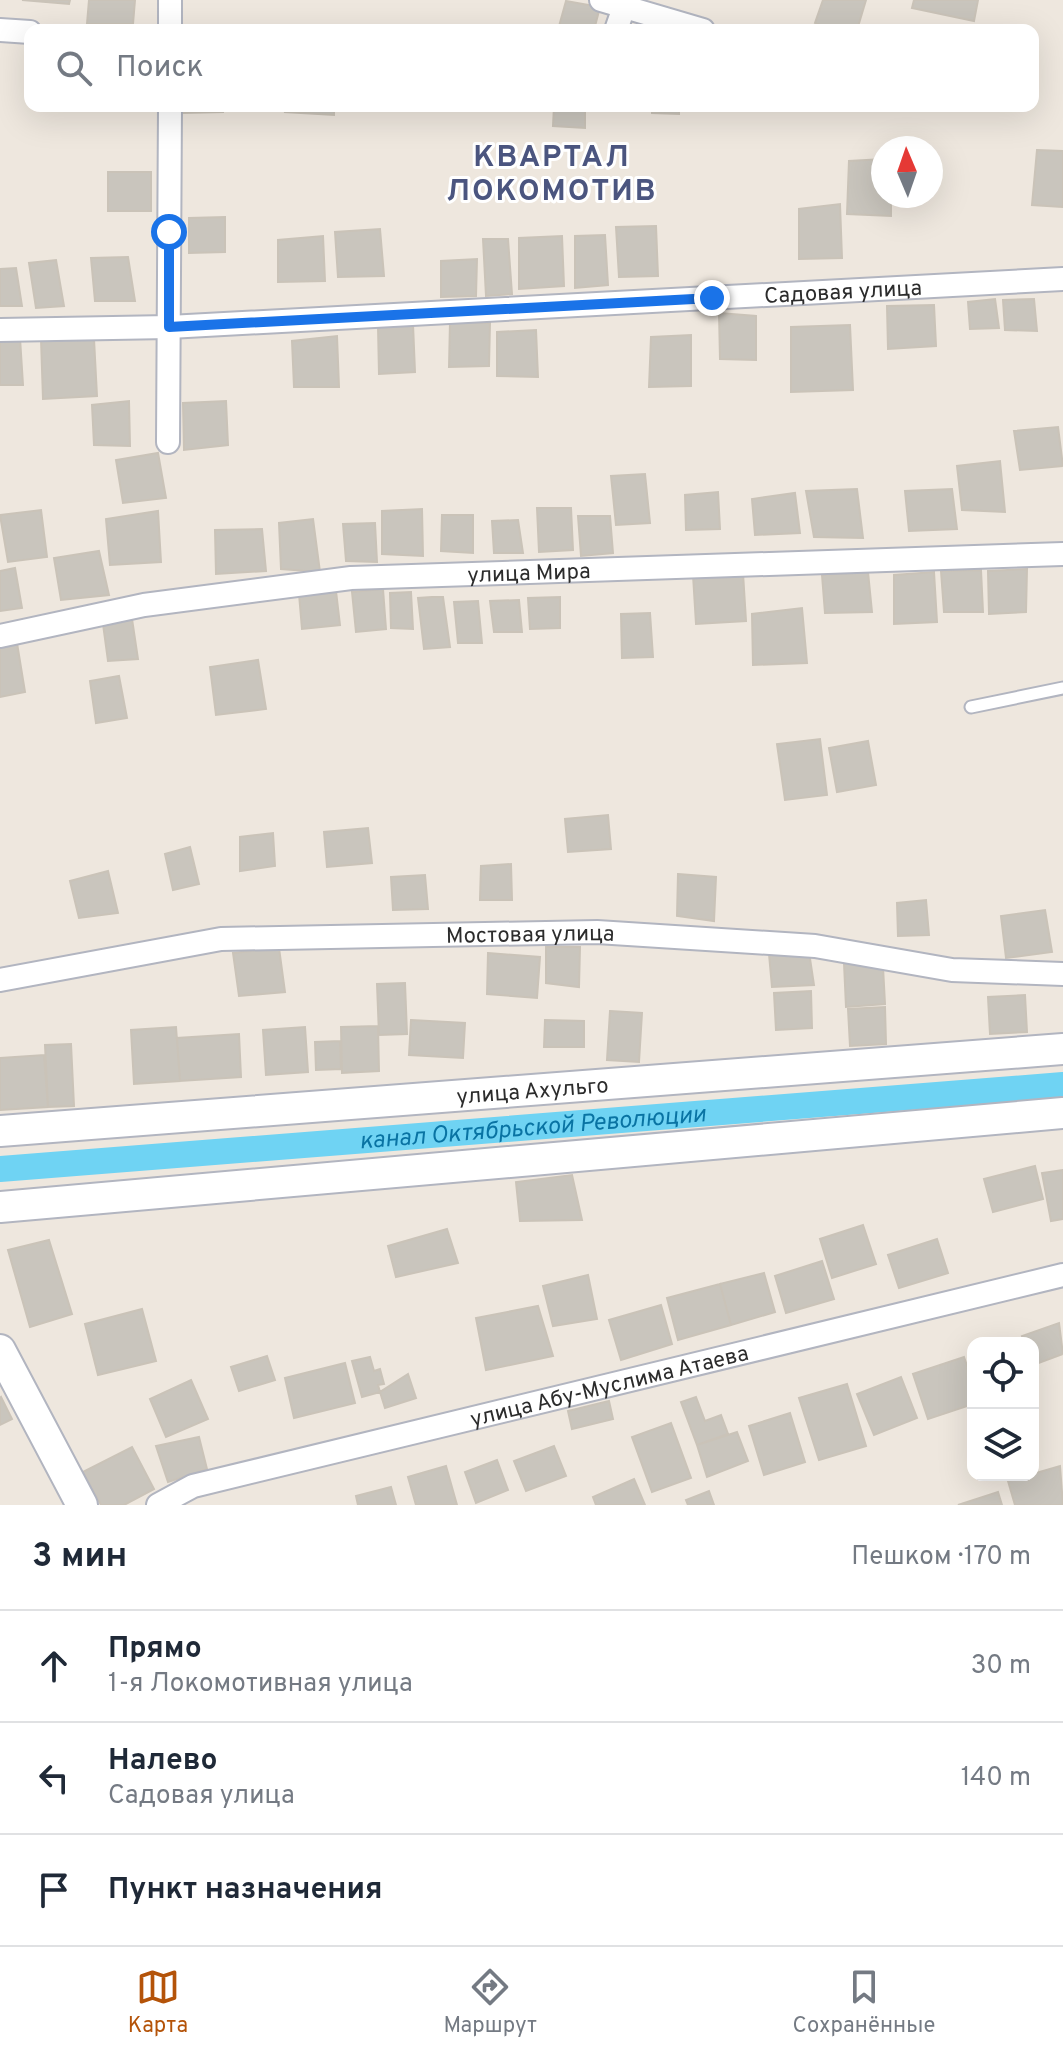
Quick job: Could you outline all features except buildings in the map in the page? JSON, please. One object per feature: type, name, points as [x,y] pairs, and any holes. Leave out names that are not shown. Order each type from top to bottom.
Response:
[{"type":"main road","name":"улица Ахульго","points":[[0,1131],[1063,1049]]},
{"type":"main road","points":[[0,1207],[1063,1113]]},
{"type":"main road","points":[[0,1350],[82,1505]]},
{"type":"main road","points":[[0,1369],[73,1505]]},
{"type":"street","points":[[170,0],[170,24]]},
{"type":"street","points":[[601,0],[682,24]]},
{"type":"street","points":[[618,24],[624,7]]},
{"type":"street","points":[[0,30],[24,32]]},
{"type":"street","points":[[168,442],[170,112]]},
{"type":"street","name":"Садовая улица","points":[[0,330],[169,327],[1063,279]]},
{"type":"street","name":"улица Мира","points":[[0,636],[144,605],[351,578],[1063,554]]},
{"type":"street","name":"Мостовая улица","points":[[0,980],[221,939],[597,932],[815,946],[952,970],[1063,974]]},
{"type":"street","name":"улица Абу-Муслима Атаева","points":[[158,1505],[193,1486],[1063,1275]]},
{"type":"lane","points":[[971,707],[1063,688]]},
{"type":"waterway","name":"канал Октябрьской Революции","points":[[0,1169],[1063,1085]]},
{"type":"district","name":"КВАРТАЛ ЛОКОМОТИВ","points":[[552,173]]},
{"type":"route","points":[[169,232],[169,327],[712,298]]}]
